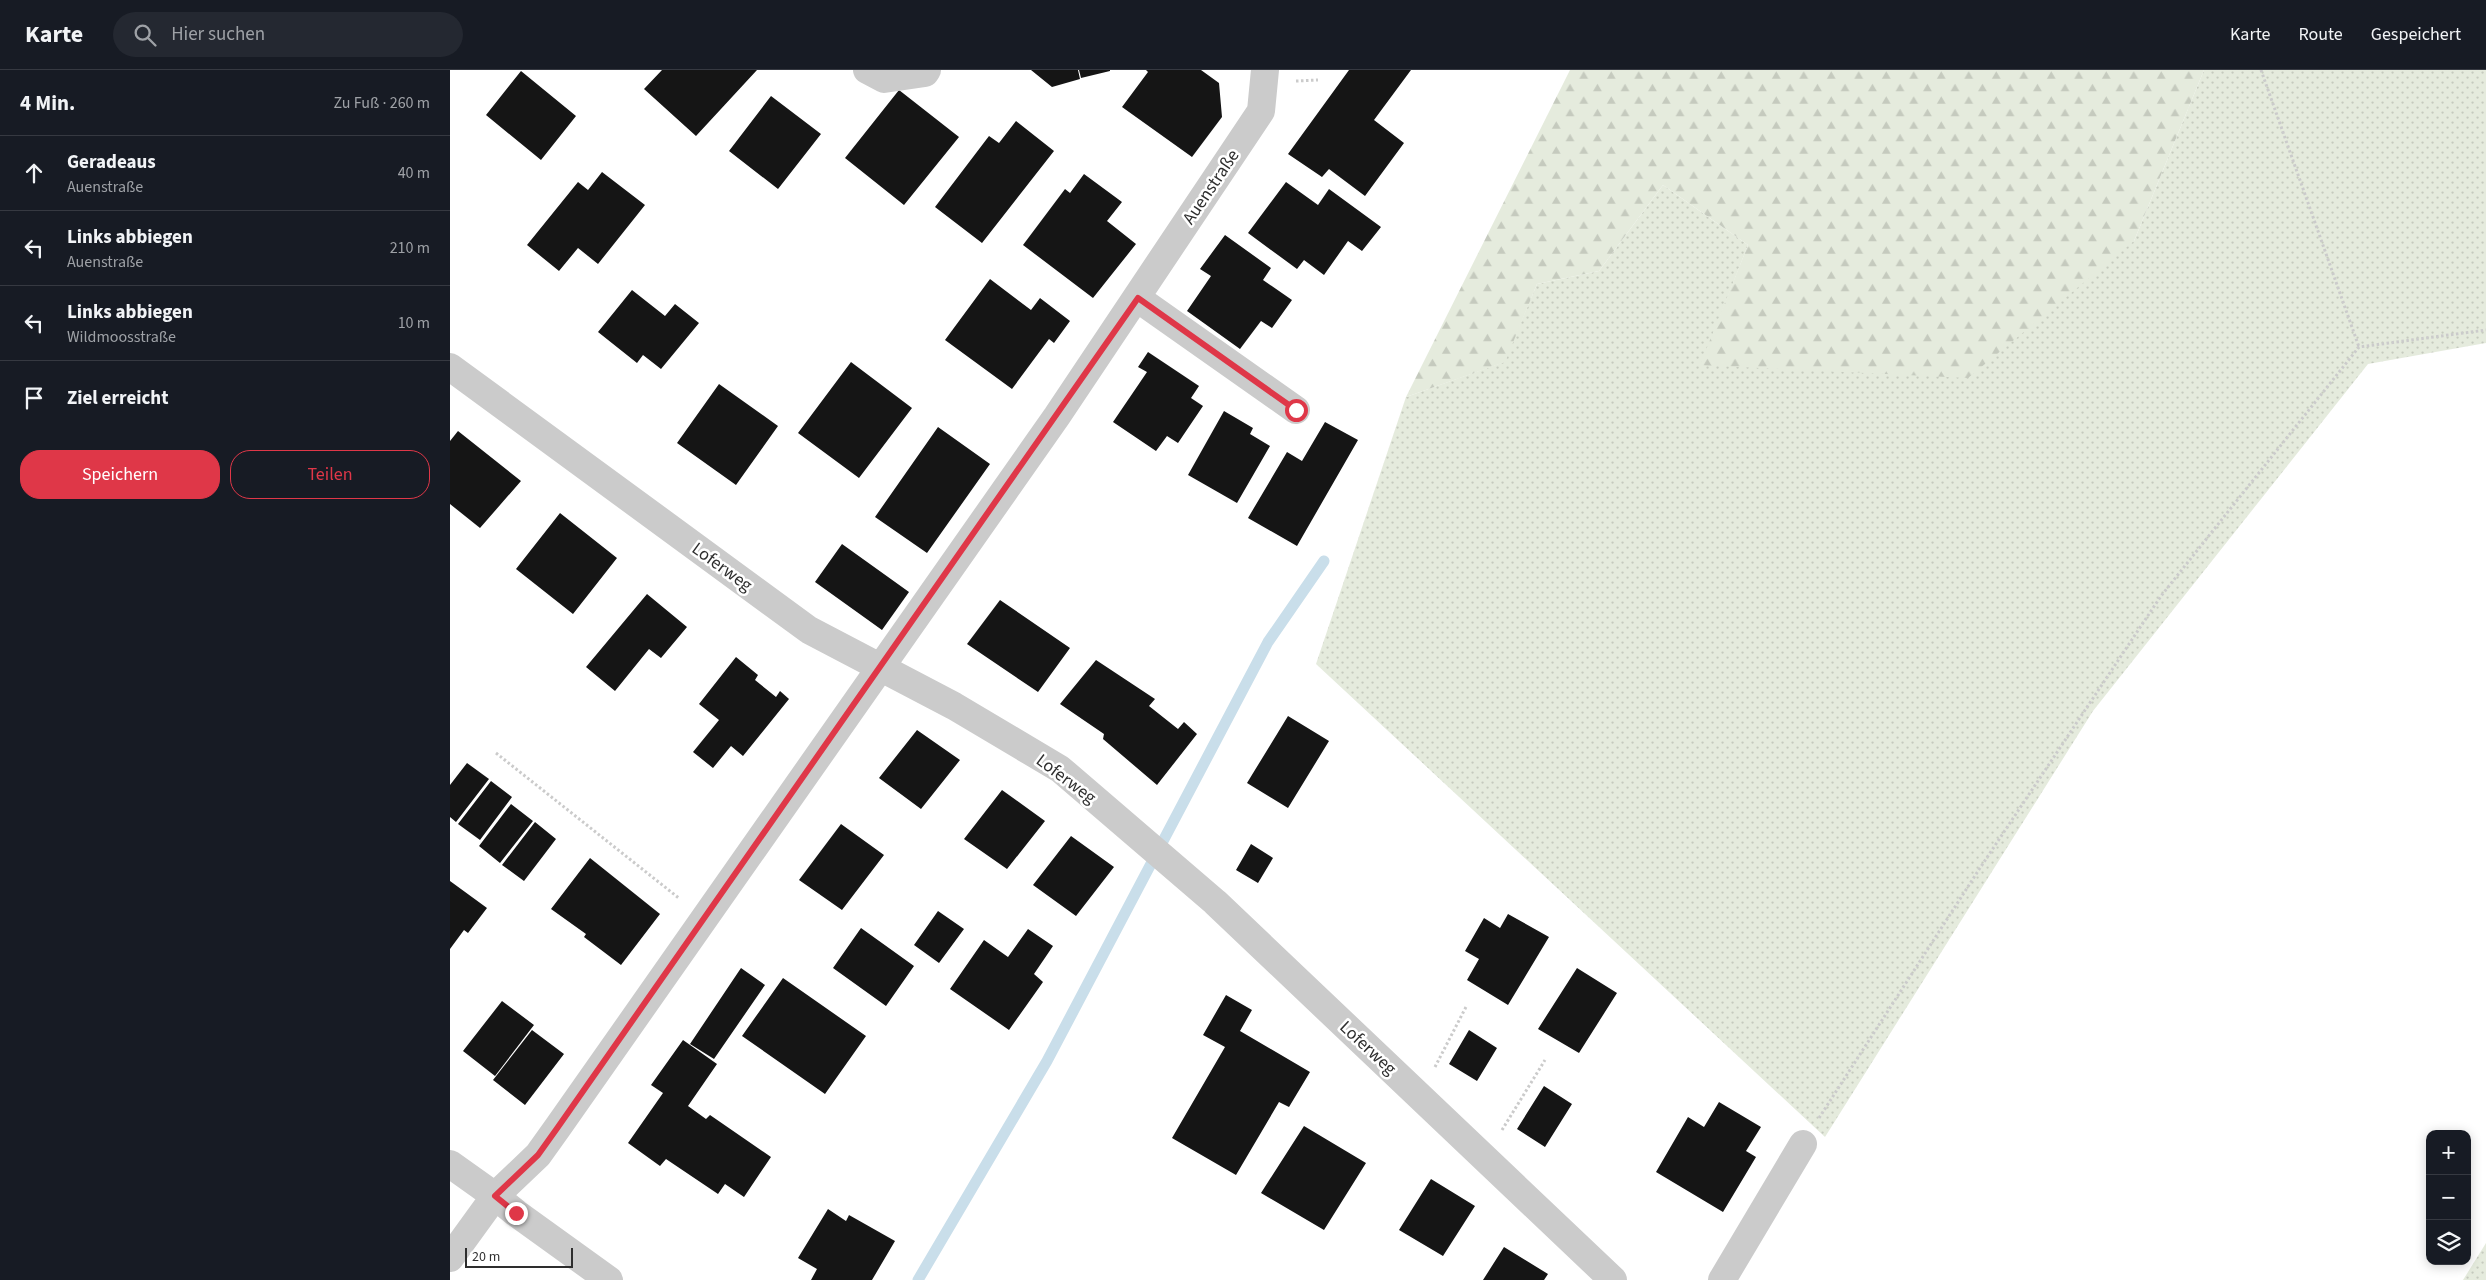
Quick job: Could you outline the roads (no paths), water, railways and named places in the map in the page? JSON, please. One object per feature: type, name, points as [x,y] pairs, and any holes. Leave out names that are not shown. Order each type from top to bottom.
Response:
[{"type":"street","points":[[866,70],[884,78],[925,72],[927,70]]},
{"type":"street","name":"Auenstraße","points":[[450,1258],[495,1196],[538,1155],[1138,298],[1261,111],[1265,70]]},
{"type":"street","points":[[1138,298],[1296,410]]},
{"type":"street","name":"Loferweg","points":[[450,367],[809,630],[954,706],[1060,769],[1215,902],[1614,1280]]},
{"type":"street","points":[[1722,1280],[1803,1144]]},
{"type":"street","points":[[450,1164],[609,1280]]},
{"type":"waterway","points":[[918,1280],[1047,1061],[1268,642],[1324,561]]}]
